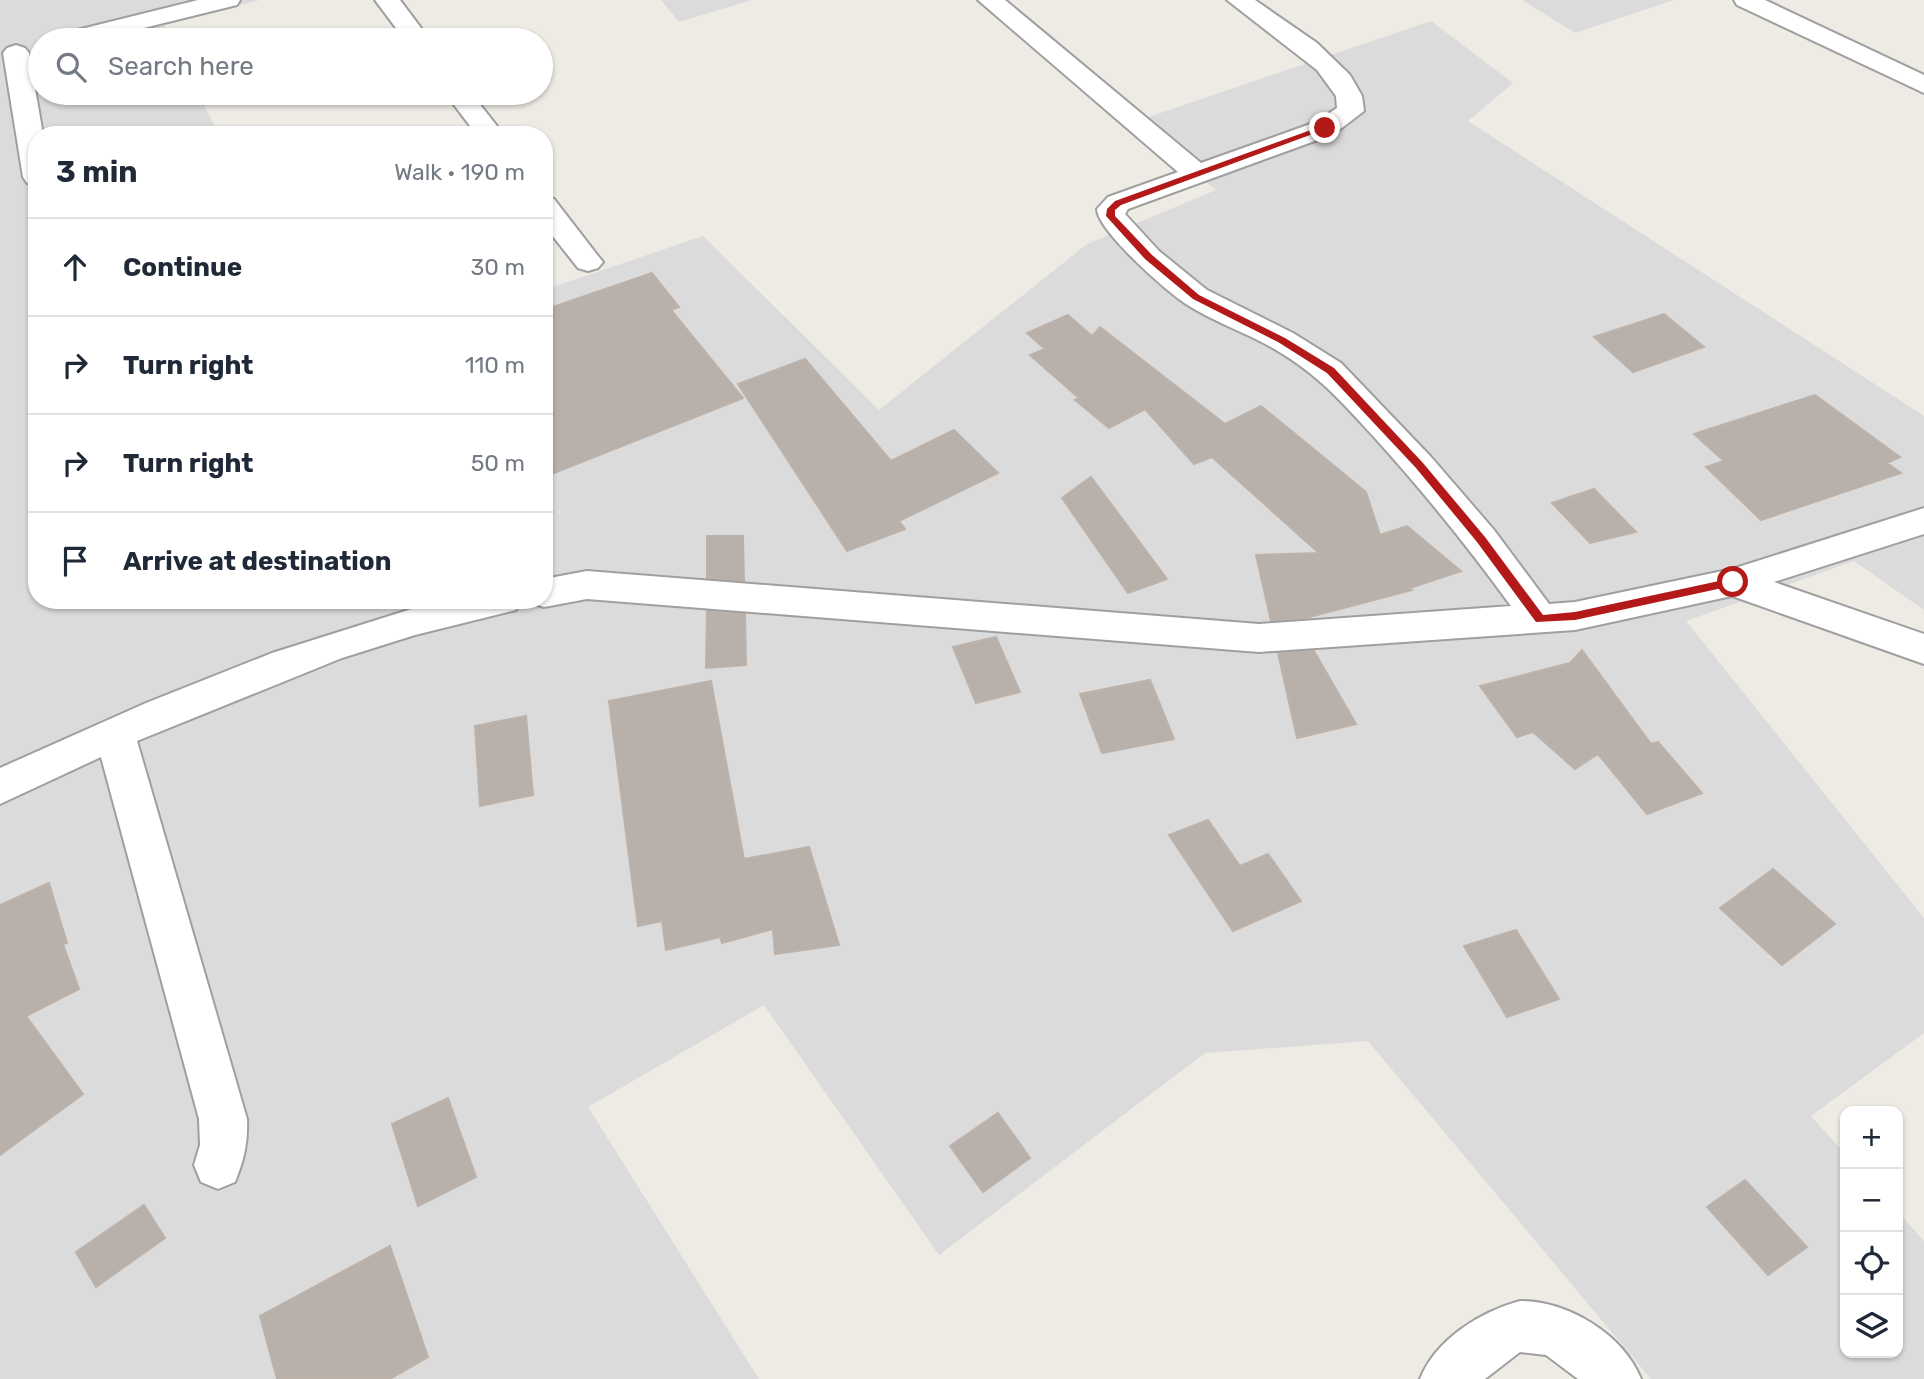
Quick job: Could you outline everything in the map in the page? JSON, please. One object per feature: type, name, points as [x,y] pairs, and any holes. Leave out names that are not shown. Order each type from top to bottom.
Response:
[{"type":"street","points":[[115,28],[228,0]]},
{"type":"street","points":[[387,0],[409,28]]},
{"type":"street","points":[[990,0],[1197,174]]},
{"type":"street","points":[[1239,0],[1327,64],[1342,80],[1353,103],[1352,111],[1325,128],[1118,203],[1111,209],[1111,216],[1149,257],[1196,297],[1282,340],[1330,370],[1419,465],[1481,539],[1540,619]]},
{"type":"street","points":[[1746,0],[1924,85]]},
{"type":"street","points":[[19,52],[30,126]]},
{"type":"street","points":[[467,105],[484,126]]},
{"type":"street","points":[[553,217],[588,262]]},
{"type":"street","points":[[553,591],[587,585],[1259,638],[1575,616],[1733,582],[1924,521]]},
{"type":"street","points":[[1733,582],[1924,649]]},
{"type":"street","points":[[0,787],[258,673],[456,609]]},
{"type":"street","points":[[115,734],[223,1119],[224,1146],[218,1165]]},
{"type":"street","points":[[1446,1379],[1503,1331],[1521,1326],[1553,1330],[1593,1355],[1615,1379]]},
{"type":"shaded area","points":[[0,0],[260,0],[164,25],[165,28],[28,28],[28,105],[204,105],[214,126],[28,126],[28,609],[553,609],[553,287],[703,236],[879,410],[1087,244],[1216,190],[1131,123],[1431,21],[1513,83],[1468,121],[1924,416],[1924,610],[1854,561],[1686,621],[1924,918],[1924,1033],[1811,1116],[1840,1148],[1840,1358],[1903,1358],[1903,1218],[1924,1241],[1924,1379],[1651,1379],[1368,1041],[1205,1053],[939,1255],[764,1005],[588,1107],[759,1379],[0,1379]]},
{"type":"shaded area","points":[[661,0],[752,0],[679,22]]},
{"type":"shaded area","points":[[1522,0],[1674,0],[1575,33]]},
{"type":"building","points":[[652,273],[679,307],[671,310],[743,398],[553,473],[553,307]]},
{"type":"building","points":[[1664,314],[1704,347],[1633,372],[1594,337]]},
{"type":"building","points":[[1068,315],[1092,336],[1100,327],[1225,424],[1261,406],[1366,492],[1380,535],[1407,526],[1461,571],[1410,588],[1412,590],[1306,618],[1271,621],[1256,555],[1319,553],[1212,457],[1194,464],[1145,409],[1109,428],[1075,400],[1079,398],[1030,355],[1045,349],[1027,333]]},
{"type":"building","points":[[805,359],[891,461],[954,430],[998,473],[899,521],[905,529],[847,551],[738,384]]},
{"type":"building","points":[[1815,395],[1900,457],[1887,463],[1901,473],[1761,520],[1706,467],[1724,461],[1694,434]]},
{"type":"building","points":[[1091,477],[1167,579],[1128,593],[1062,498]]},
{"type":"building","points":[[1594,489],[1636,532],[1590,543],[1552,503]]},
{"type":"building","points":[[707,536],[743,536],[744,581],[707,578]]},
{"type":"building","points":[[707,611],[745,614],[746,665],[706,668]]},
{"type":"building","points":[[996,637],[1020,692],[976,703],[953,647]]},
{"type":"building","points":[[1582,650],[1651,744],[1658,742],[1702,793],[1647,814],[1598,754],[1575,769],[1533,732],[1517,737],[1480,686],[1570,663]]},
{"type":"building","points":[[1314,651],[1356,724],[1297,738],[1278,653]]},
{"type":"building","points":[[1150,680],[1174,739],[1102,753],[1080,694]]},
{"type":"building","points":[[711,681],[744,859],[809,847],[839,945],[775,954],[773,929],[722,943],[720,937],[666,950],[662,921],[638,926],[609,701]]},
{"type":"building","points":[[526,716],[533,795],[480,806],[475,726]]},
{"type":"building","points":[[1208,820],[1240,866],[1268,854],[1301,901],[1233,931],[1169,835]]},
{"type":"building","points":[[1773,869],[1835,924],[1782,965],[1720,908]]},
{"type":"building","points":[[49,883],[67,943],[63,944],[79,989],[26,1016],[83,1094],[0,1155],[0,905]]},
{"type":"building","points":[[1516,930],[1559,999],[1507,1017],[1464,946]]},
{"type":"building","points":[[448,1098],[476,1177],[418,1206],[392,1124]]},
{"type":"building","points":[[998,1113],[1030,1158],[983,1192],[950,1146]]},
{"type":"building","points":[[1745,1180],[1807,1247],[1768,1275],[1707,1207]]},
{"type":"building","points":[[144,1205],[165,1238],[96,1287],[76,1252]]},
{"type":"building","points":[[390,1246],[428,1357],[390,1379],[277,1379],[260,1316]]},
{"type":"route","points":[[1325,128],[1118,203],[1111,209],[1111,216],[1149,257],[1196,297],[1282,340],[1330,370],[1365,404],[1419,465],[1481,539],[1540,619],[1575,616],[1733,582]]}]
